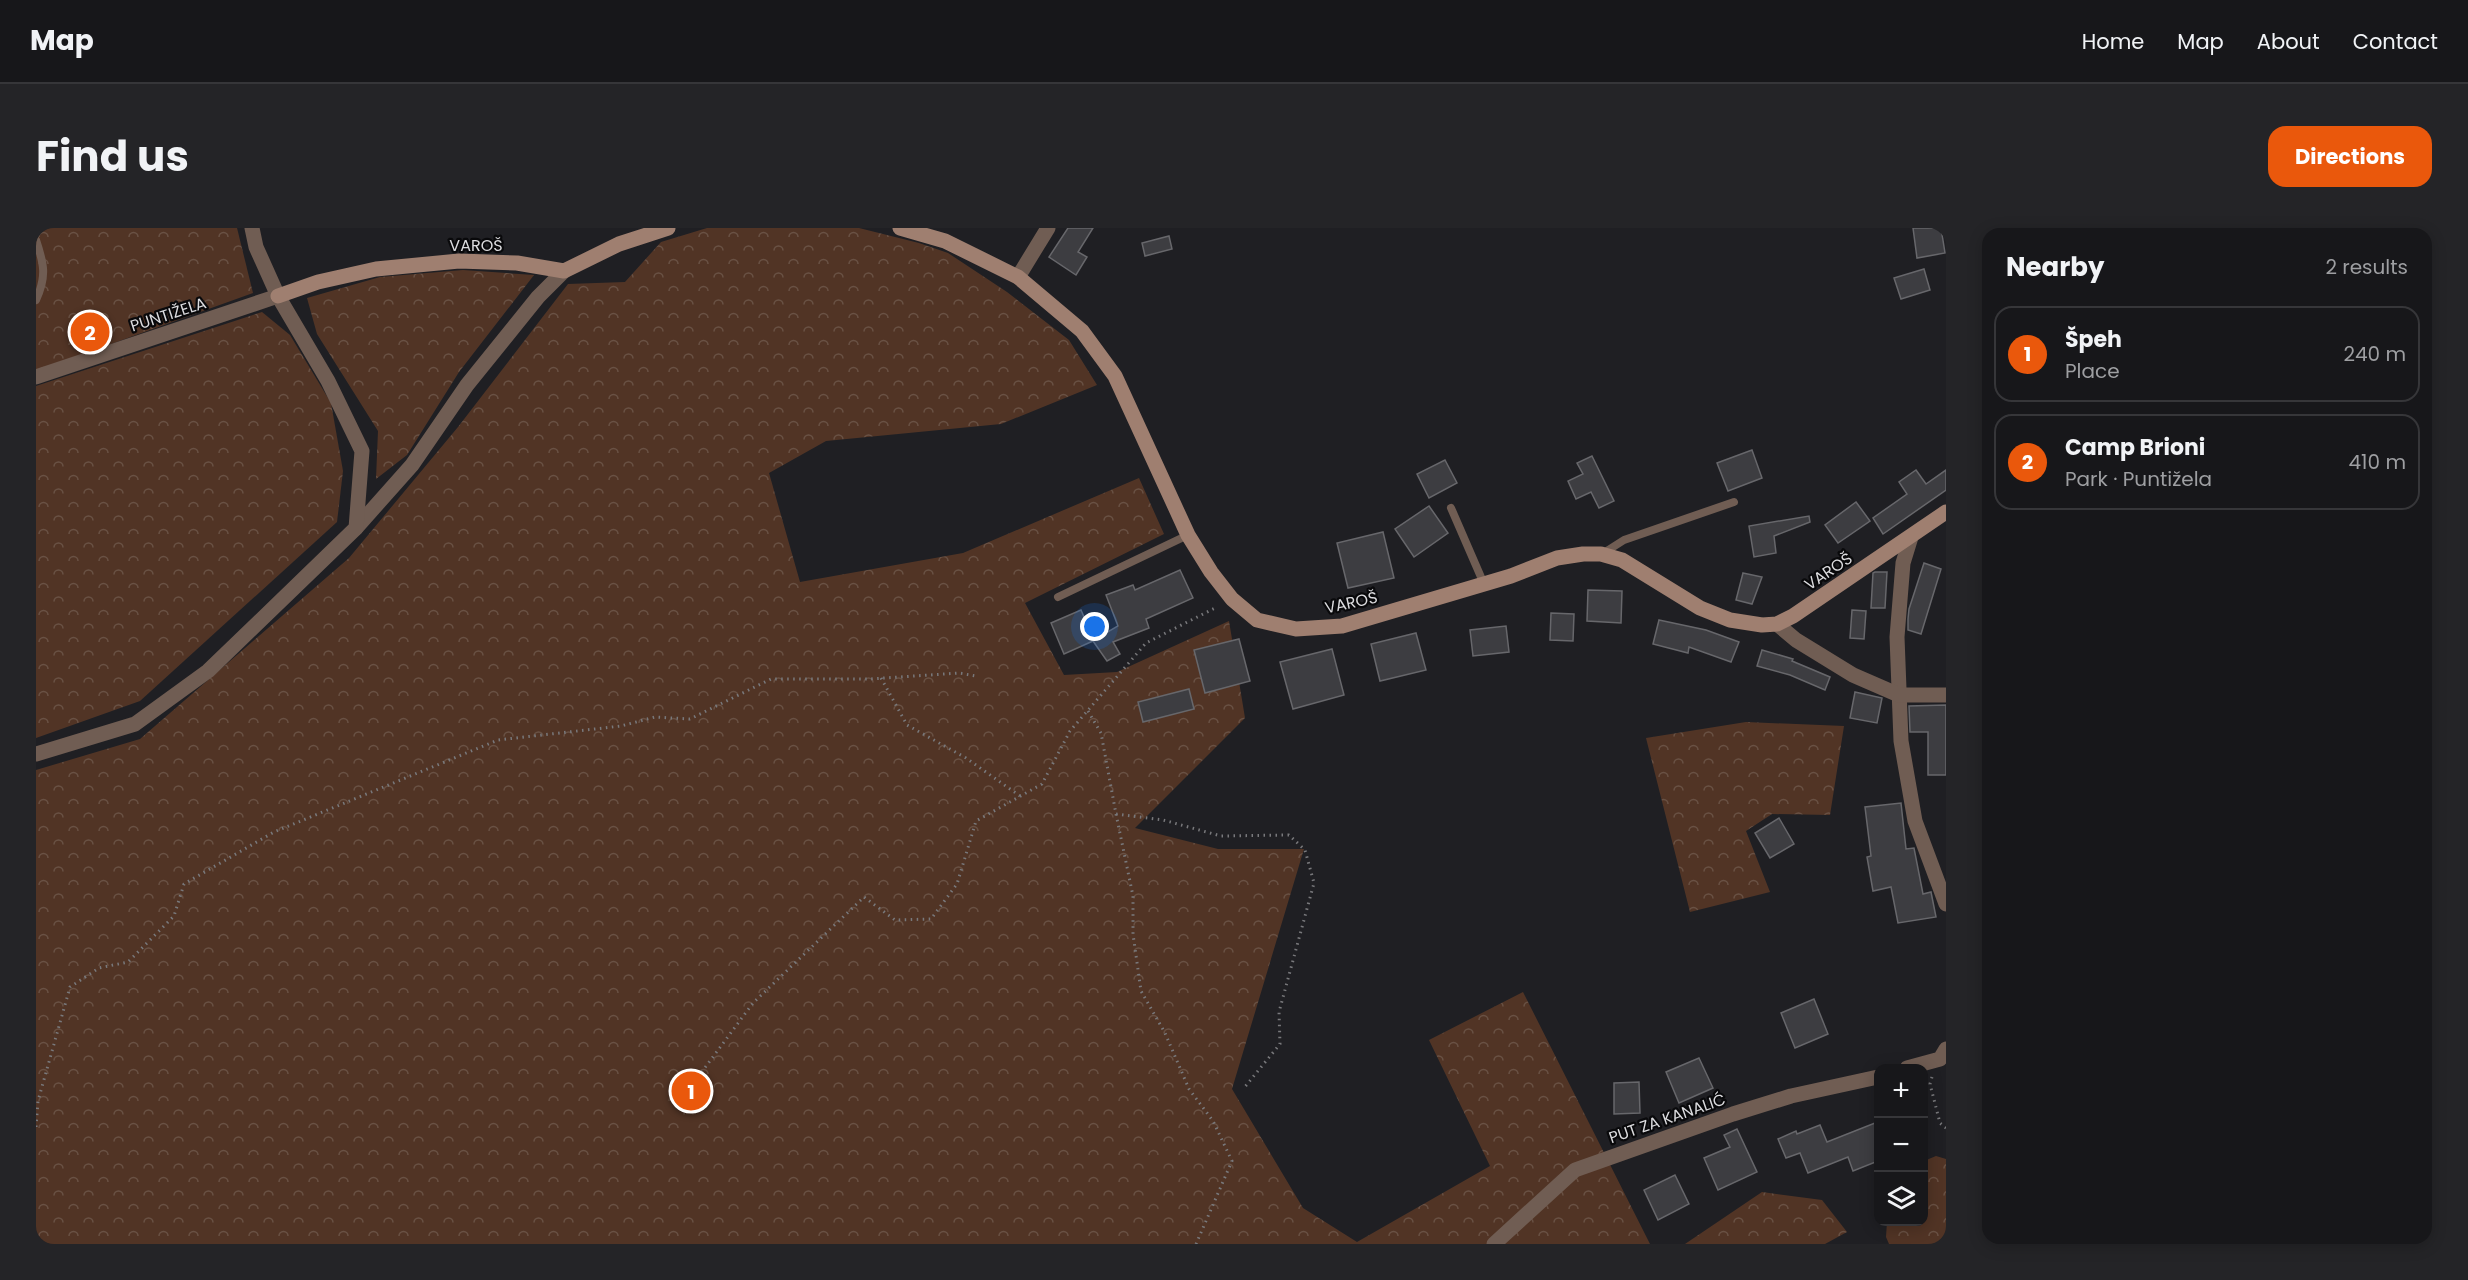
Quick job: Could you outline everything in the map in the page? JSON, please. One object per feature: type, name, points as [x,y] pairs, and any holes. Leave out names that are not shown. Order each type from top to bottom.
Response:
[{"type":"main road","points":[[564,271],[619,244],[668,228]]},
{"type":"main road","name":"VAROŠ","points":[[900,228],[945,241],[1018,277],[1082,331],[1115,376],[1188,535],[1211,572],[1232,599],[1257,620],[1296,629],[1342,626],[1484,584],[1557,558],[1602,554],[1622,560],[1700,608],[1748,624],[1777,624],[1793,616],[1946,512]]},
{"type":"main road","name":"VAROŠ","points":[[278,296],[318,282],[376,269],[459,261],[517,263],[564,271]]},
{"type":"street","points":[[252,228],[256,247],[278,296],[328,381],[362,451],[356,528]]},
{"type":"street","points":[[1018,277],[1048,228]]},
{"type":"street","points":[[36,754],[135,724],[208,671],[356,528],[412,465],[467,385],[538,297],[564,271]]},
{"type":"street","name":"PUNTIŽELA","points":[[36,377],[278,296]]},
{"type":"street","points":[[1911,537],[1900,582],[1897,637],[1901,741],[1912,811],[1946,903]]},
{"type":"street","points":[[1777,624],[1796,640],[1853,675],[1899,695],[1946,696]]},
{"type":"street","points":[[1917,1064],[1943,1054]]},
{"type":"street","name":"PUT ZA KANALIĆ","points":[[1494,1244],[1575,1170],[1791,1096],[1874,1078]]},
{"type":"lane","points":[[36,240],[44,266],[42,286],[36,300]]},
{"type":"lane","points":[[1602,554],[1612,545],[1624,540],[1734,502]]},
{"type":"lane","points":[[1452,508],[1484,584]]},
{"type":"lane","points":[[1058,597],[1188,535]]},
{"type":"path","points":[[698,1077],[753,1004],[864,897],[895,920],[931,919],[957,884],[976,822],[1042,784],[1070,731],[1146,643],[1232,599]]},
{"type":"path","points":[[36,1127],[38,1101],[70,987],[99,968],[128,962],[174,915],[184,884],[273,832],[498,740],[621,726],[655,717],[690,719],[771,679],[881,678],[959,673],[976,676]]},
{"type":"path","points":[[881,678],[907,725],[966,759],[1020,796]]},
{"type":"path","points":[[1088,711],[1101,733],[1133,896],[1133,934],[1141,991],[1165,1033],[1189,1089],[1213,1120],[1232,1161],[1196,1244]]},
{"type":"path","points":[[1116,814],[1163,820],[1221,836],[1289,835],[1305,850],[1314,883],[1279,1012],[1280,1044],[1244,1088]]},
{"type":"path","points":[[1943,1054],[1930,1084],[1940,1123],[1946,1128]]},
{"type":"green space","points":[[36,228],[237,228],[253,293],[36,371]]},
{"type":"green space","points":[[707,228],[859,228],[948,253],[1007,292],[1069,340],[1097,385],[1001,424],[826,441],[769,473],[800,582],[963,553],[1139,478],[1164,534],[1025,603],[1064,675],[1117,672],[1229,621],[1245,718],[1135,828],[1218,849],[1304,849],[1232,1089],[1303,1208],[1357,1242],[1490,1166],[1429,1040],[1523,992],[1650,1244],[36,1244],[36,770],[140,739],[349,558],[458,427],[568,284],[625,282],[661,242]]},
{"type":"green space","points":[[463,270],[534,275],[459,372],[407,455],[376,479],[378,431],[317,334],[307,298],[380,277]]},
{"type":"green space","points":[[262,312],[290,335],[331,403],[343,471],[337,522],[140,701],[36,738],[36,386]]},
{"type":"green space","points":[[1746,722],[1844,726],[1830,815],[1772,814],[1746,831],[1770,892],[1690,912],[1646,738]]},
{"type":"green space","points":[[1936,1156],[1946,1159],[1946,1244],[1889,1244],[1886,1237],[1887,1226],[1928,1226],[1928,1159]]},
{"type":"green space","points":[[1762,1192],[1822,1200],[1847,1232],[1825,1244],[1685,1244]]},
{"type":"building","points":[[1068,228],[1093,228],[1078,252],[1087,257],[1076,275],[1049,257]]},
{"type":"building","points":[[1913,228],[1941,228],[1945,253],[1917,258]]},
{"type":"building","points":[[1169,236],[1172,249],[1145,256],[1142,243]]},
{"type":"building","points":[[1924,269],[1930,290],[1901,299],[1894,278]]},
{"type":"building","points":[[1752,450],[1762,478],[1728,491],[1717,463]]},
{"type":"building","points":[[1592,456],[1614,501],[1599,508],[1591,492],[1576,499],[1568,481],[1583,474],[1577,463]]},
{"type":"building","points":[[1445,460],[1457,483],[1429,498],[1417,474]]},
{"type":"building","points":[[1916,470],[1926,484],[1946,470],[1946,490],[1883,534],[1873,518],[1907,494],[1899,482]]},
{"type":"building","points":[[1856,502],[1870,521],[1838,543],[1825,525]]},
{"type":"building","points":[[1429,506],[1448,533],[1414,557],[1395,529]]},
{"type":"building","points":[[1809,516],[1810,522],[1774,536],[1776,553],[1754,557],[1749,526]]},
{"type":"building","points":[[1383,532],[1394,578],[1348,588],[1337,543]]},
{"type":"building","points":[[1924,563],[1941,569],[1921,634],[1908,630],[1908,619]]},
{"type":"building","points":[[1180,570],[1193,598],[1146,619],[1149,628],[1113,642],[1120,654],[1107,661],[1093,641],[1064,654],[1051,623],[1081,610],[1094,640],[1118,626],[1106,595],[1133,585],[1135,590]]},
{"type":"building","points":[[1887,572],[1885,608],[1871,608],[1873,573]]},
{"type":"building","points":[[1743,573],[1762,577],[1752,604],[1736,600]]},
{"type":"building","points":[[1588,590],[1622,591],[1621,623],[1587,621]]},
{"type":"building","points":[[1852,610],[1866,611],[1864,639],[1850,638]]},
{"type":"building","points":[[1551,613],[1574,614],[1573,641],[1550,640]]},
{"type":"building","points":[[1659,620],[1706,630],[1739,642],[1731,662],[1689,647],[1688,653],[1653,644]]},
{"type":"building","points":[[1506,626],[1509,652],[1473,656],[1470,630]]},
{"type":"building","points":[[1416,633],[1426,670],[1380,681],[1371,644]]},
{"type":"building","points":[[1239,639],[1250,681],[1205,693],[1194,650]]},
{"type":"building","points":[[1332,649],[1344,695],[1293,709],[1280,662]]},
{"type":"building","points":[[1762,650],[1793,659],[1792,661],[1830,677],[1825,690],[1790,675],[1757,666]]},
{"type":"building","points":[[1189,689],[1194,709],[1143,722],[1138,702]]},
{"type":"building","points":[[1855,692],[1882,698],[1877,723],[1850,718]]},
{"type":"building","points":[[1946,705],[1946,775],[1928,775],[1928,732],[1910,732],[1909,706]]},
{"type":"building","points":[[1901,803],[1906,849],[1914,848],[1923,894],[1931,892],[1936,917],[1898,923],[1891,887],[1873,891],[1867,857],[1871,856],[1865,807]]},
{"type":"building","points":[[1779,818],[1794,844],[1770,858],[1755,833]]},
{"type":"building","points":[[1814,999],[1828,1034],[1795,1048],[1781,1013]]},
{"type":"building","points":[[1699,1058],[1713,1088],[1679,1103],[1666,1072]]},
{"type":"building","points":[[1639,1082],[1640,1113],[1614,1114],[1614,1083]]},
{"type":"building","points":[[1874,1123],[1874,1163],[1853,1171],[1848,1157],[1808,1173],[1800,1153],[1786,1158],[1778,1139],[1796,1131],[1797,1134],[1820,1125],[1827,1142]]},
{"type":"building","points":[[1737,1129],[1757,1172],[1718,1190],[1704,1158],[1730,1147],[1724,1135]]},
{"type":"building","points":[[1675,1175],[1689,1204],[1658,1220],[1644,1190]]},
{"type":"place","name":"Camp Brioni","points":[[90,332]]},
{"type":"place","name":"Špeh","points":[[691,1091]]}]
